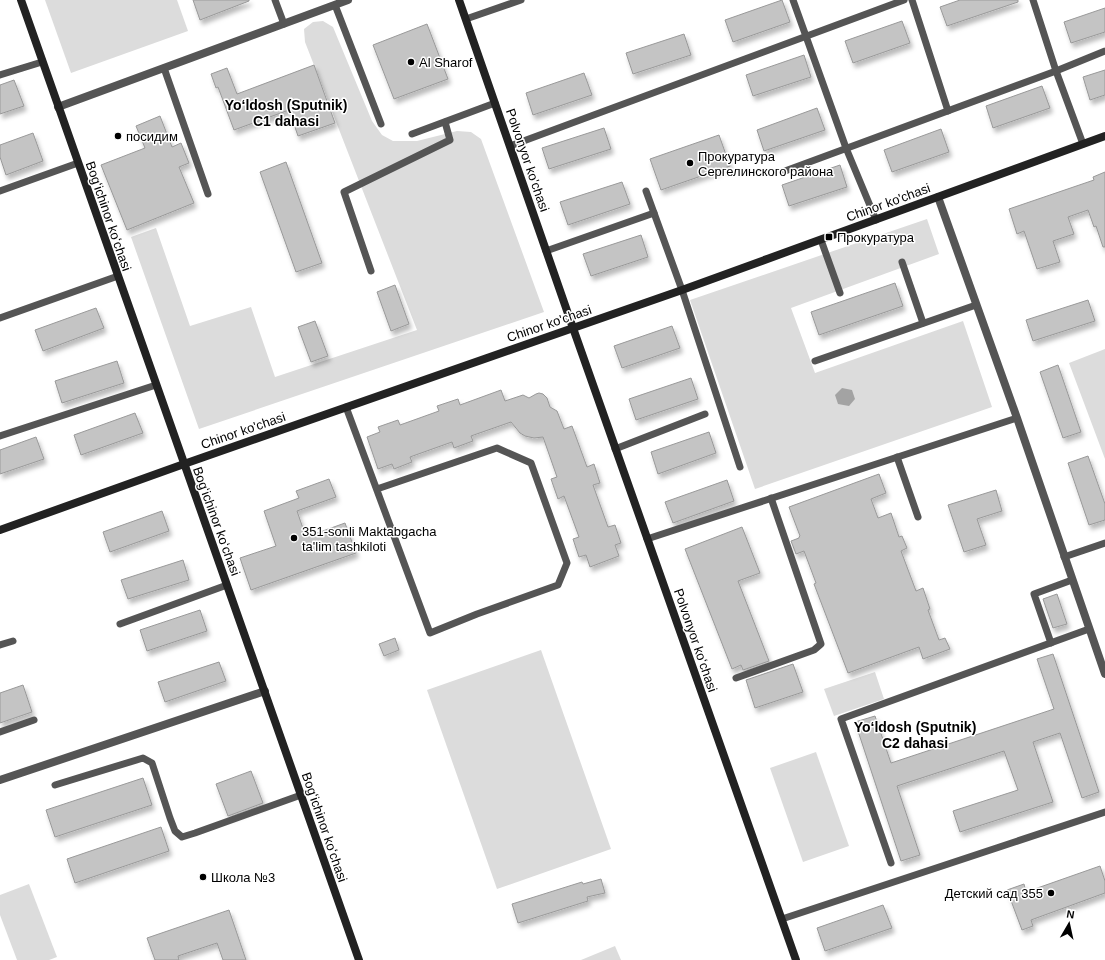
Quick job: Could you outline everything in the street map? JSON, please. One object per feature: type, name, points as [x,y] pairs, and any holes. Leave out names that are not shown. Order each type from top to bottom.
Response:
[{"type":"street","name":"Bogʻichinor koʻchasi","points":[[21,0],[359,960]]},
{"type":"street","points":[[58,108],[348,0]]},
{"type":"street","name":"Polvonyor ko'chasi","points":[[460,0],[573,328]]},
{"type":"street","name":"Chinor ko'chasi","points":[[0,530],[682,290],[1105,136]]},
{"type":"street","points":[[938,197],[1017,418],[1089,629],[1102,657],[1105,674]]},
{"type":"street","name":"Polvonyor koʻchasi","points":[[573,328],[796,960]]},
{"type":"street","points":[[0,780],[265,691]]},
{"type":"lane","points":[[275,0],[284,24]]},
{"type":"lane","points":[[466,19],[521,0]]},
{"type":"lane","points":[[793,0],[846,148],[876,220]]},
{"type":"lane","points":[[510,146],[904,0]]},
{"type":"lane","points":[[912,0],[948,111]]},
{"type":"lane","points":[[1033,0],[1056,71],[1083,144]]},
{"type":"lane","points":[[334,5],[382,124]]},
{"type":"lane","points":[[785,171],[1056,71],[1105,51]]},
{"type":"lane","points":[[0,75],[42,62]]},
{"type":"lane","points":[[164,68],[208,194]]},
{"type":"lane","points":[[412,134],[495,103]]},
{"type":"lane","points":[[371,271],[344,192],[450,140],[445,122]]},
{"type":"lane","points":[[0,191],[78,163]]},
{"type":"lane","points":[[646,191],[682,290],[740,466]]},
{"type":"lane","points":[[546,250],[654,213]]},
{"type":"lane","points":[[821,240],[840,293]]},
{"type":"lane","points":[[902,262],[924,323]]},
{"type":"lane","points":[[0,318],[118,276]]},
{"type":"lane","points":[[815,361],[976,305]]},
{"type":"lane","points":[[0,436],[156,385]]},
{"type":"lane","points":[[346,407],[430,633],[477,614],[558,585],[567,563],[531,463],[497,448],[377,488]]},
{"type":"lane","points":[[616,449],[705,414]]},
{"type":"lane","points":[[647,539],[1017,418]]},
{"type":"lane","points":[[897,457],[918,517]]},
{"type":"lane","points":[[736,678],[814,650],[821,644],[771,498]]},
{"type":"lane","points":[[1064,557],[1105,543]]},
{"type":"lane","points":[[1052,642],[1034,594],[1072,580]]},
{"type":"lane","points":[[120,624],[227,585]]},
{"type":"lane","points":[[891,863],[841,719],[1089,629]]},
{"type":"lane","points":[[0,645],[12,641]]},
{"type":"lane","points":[[0,732],[34,720]]},
{"type":"lane","points":[[55,786],[143,758],[152,763],[175,831],[182,837],[195,834],[301,795]]},
{"type":"lane","points":[[782,919],[1105,812]]},
{"type":"shaded area","points":[[45,0],[177,0],[188,31],[71,73]]},
{"type":"shaded area","points":[[323,21],[333,27],[372,121],[382,135],[393,141],[417,141],[457,131],[471,132],[481,139],[544,312],[199,429],[131,237],[156,228],[190,326],[251,307],[275,377],[417,330],[305,42],[304,29],[313,22]]},
{"type":"shaded area","points":[[927,219],[939,254],[791,308],[815,373],[963,321],[992,407],[755,489],[690,300]]},
{"type":"shaded area","points":[[1105,349],[1105,459],[1069,363]]},
{"type":"shaded area","points":[[842,388],[852,390],[855,399],[849,406],[838,404],[835,395]]},
{"type":"shaded area","points":[[541,650],[611,849],[497,889],[427,690]]},
{"type":"shaded area","points":[[875,672],[884,699],[834,716],[824,689]]},
{"type":"shaded area","points":[[816,752],[849,846],[803,862],[770,768]]},
{"type":"shaded area","points":[[29,884],[57,957],[49,960],[17,960],[0,915],[0,895]]},
{"type":"shaded area","points":[[615,946],[621,960],[581,960]]},
{"type":"building","points":[[193,0],[249,0],[249,1],[200,20]]},
{"type":"building","points":[[782,0],[790,22],[733,42],[725,20]]},
{"type":"building","points":[[960,0],[1018,0],[1018,2],[947,26],[940,7]]},
{"type":"building","points":[[1105,8],[1105,32],[1071,43],[1064,22]]},
{"type":"building","points":[[902,21],[910,43],[853,63],[845,41]]},
{"type":"building","points":[[427,24],[448,79],[394,99],[373,45]]},
{"type":"building","points":[[684,34],[691,55],[633,74],[626,53]]},
{"type":"building","points":[[804,55],[811,77],[753,96],[746,75]]},
{"type":"building","points":[[314,65],[335,123],[298,136],[289,110],[234,130],[218,87],[216,88],[211,74],[227,68],[237,94]]},
{"type":"building","points":[[1105,70],[1105,95],[1090,100],[1083,77]]},
{"type":"building","points":[[584,73],[592,95],[533,115],[526,93]]},
{"type":"building","points":[[14,80],[24,106],[0,114],[0,85]]},
{"type":"building","points":[[1042,86],[1050,108],[993,128],[986,106]]},
{"type":"building","points":[[817,108],[825,130],[764,151],[757,130]]},
{"type":"building","points":[[160,116],[172,147],[181,143],[189,163],[179,167],[194,203],[127,230],[101,165],[145,148],[136,126]]},
{"type":"building","points":[[604,128],[611,149],[549,169],[542,148]]},
{"type":"building","points":[[941,129],[949,152],[892,172],[884,150]]},
{"type":"building","points":[[33,133],[43,161],[6,175],[0,157],[0,145]]},
{"type":"building","name":"Прокуратура Сергелинского района","points":[[719,135],[730,166],[661,190],[650,159]]},
{"type":"building","points":[[286,162],[322,263],[296,272],[260,172]]},
{"type":"building","points":[[840,165],[847,187],[789,206],[782,185]]},
{"type":"building","points":[[1105,172],[1105,247],[1103,247],[1096,226],[1094,227],[1088,210],[1068,217],[1074,234],[1053,241],[1060,262],[1037,269],[1024,231],[1017,234],[1009,209],[1094,180],[1093,177]]},
{"type":"building","points":[[622,182],[630,204],[568,225],[560,202]]},
{"type":"building","points":[[641,235],[648,257],[591,276],[583,254]]},
{"type":"building","points":[[895,283],[903,306],[819,335],[811,312]]},
{"type":"building","points":[[395,285],[409,324],[391,331],[377,292]]},
{"type":"building","points":[[1088,300],[1095,321],[1033,341],[1026,320]]},
{"type":"building","points":[[96,308],[104,328],[43,351],[35,330]]},
{"type":"building","points":[[315,321],[328,356],[311,362],[298,327]]},
{"type":"building","points":[[672,326],[680,348],[622,368],[614,346]]},
{"type":"building","points":[[117,361],[124,383],[62,403],[55,381]]},
{"type":"building","points":[[1058,365],[1081,432],[1063,438],[1040,372]]},
{"type":"building","points":[[691,378],[698,399],[636,420],[629,399]]},
{"type":"building","points":[[501,390],[505,401],[523,395],[529,398],[539,393],[543,394],[547,398],[550,407],[557,411],[564,429],[572,426],[587,467],[594,464],[600,483],[593,485],[608,527],[615,525],[621,543],[615,545],[619,556],[590,567],[586,555],[579,557],[573,539],[579,537],[564,496],[558,499],[551,479],[557,477],[543,437],[534,438],[525,436],[520,433],[511,422],[471,436],[473,441],[454,448],[452,442],[410,457],[412,462],[394,469],[392,464],[378,469],[367,437],[380,432],[378,427],[398,420],[400,425],[439,411],[437,406],[458,399],[460,405]]},
{"type":"building","points":[[135,413],[143,433],[81,455],[74,435]]},
{"type":"building","points":[[709,432],[716,453],[658,474],[651,452]]},
{"type":"building","points":[[36,437],[44,459],[0,474],[0,450]]},
{"type":"building","points":[[1088,456],[1105,504],[1105,520],[1089,525],[1068,463]]},
{"type":"building","points":[[879,474],[886,493],[871,499],[878,518],[891,513],[899,537],[902,536],[907,548],[901,551],[916,591],[923,588],[930,609],[928,610],[939,640],[945,638],[950,649],[923,659],[919,647],[848,673],[814,584],[816,583],[804,551],[796,554],[791,541],[799,538],[800,536],[789,507]]},
{"type":"building","points":[[329,479],[336,497],[297,511],[306,537],[345,523],[356,553],[251,590],[240,558],[276,546],[264,511],[299,498],[296,491]]},
{"type":"building","points":[[727,480],[734,501],[673,523],[665,502]]},
{"type":"building","points":[[996,490],[1002,511],[977,519],[986,545],[964,552],[948,505]]},
{"type":"building","points":[[162,511],[169,531],[110,552],[103,532]]},
{"type":"building","points":[[742,527],[760,573],[738,581],[769,661],[743,670],[741,665],[732,669],[685,549]]},
{"type":"building","points":[[183,560],[189,580],[128,599],[121,580]]},
{"type":"building","points":[[1057,594],[1067,624],[1053,628],[1043,599]]},
{"type":"building","points":[[200,610],[207,631],[147,651],[140,630]]},
{"type":"building","points":[[395,638],[399,650],[384,656],[379,644]]},
{"type":"building","points":[[1053,654],[1099,792],[1082,798],[1060,733],[1033,742],[1053,802],[960,832],[953,811],[1018,790],[1004,751],[897,786],[920,855],[901,861],[855,722],[875,716],[891,763],[1054,709],[1037,659]]},
{"type":"building","points":[[219,662],[226,681],[165,702],[158,682]]},
{"type":"building","points":[[793,664],[803,692],[755,708],[746,680]]},
{"type":"building","points":[[23,685],[32,712],[0,723],[0,693]]},
{"type":"building","points":[[251,771],[263,803],[228,816],[216,784]]},
{"type":"building","points":[[143,778],[152,805],[55,837],[46,810]]},
{"type":"building","points":[[161,827],[169,851],[75,883],[67,859]]},
{"type":"building","points":[[1100,866],[1105,881],[1105,893],[1031,920],[1033,926],[1022,930],[1007,890],[1024,884],[1026,892]]},
{"type":"building","points":[[601,879],[605,893],[587,897],[588,901],[518,923],[512,904],[582,882],[583,884]]},
{"type":"building","points":[[883,905],[892,928],[825,951],[817,928]]},
{"type":"building","points":[[229,910],[246,960],[223,960],[217,943],[178,956],[179,960],[155,960],[147,938]]},
{"type":"place","name":"Al Sharof","points":[[411,62]]},
{"type":"place","name":"посидим","points":[[118,136]]},
{"type":"place","name":"Прокуратура Сергелинского района","points":[[690,163]]},
{"type":"place","name":"Прокуратура","points":[[829,237]]},
{"type":"place","name":"351-sonli Maktabgacha ta'lim tashkiloti","points":[[294,538]]},
{"type":"place","name":"Школа №3","points":[[203,877]]},
{"type":"place","name":"Детский сад 355","points":[[1051,893]]},
{"type":"district","name":"Yo‘ldosh (Sputnik) C1 dahasi","points":[[286,114]]},
{"type":"district","name":"Yo‘ldosh (Sputnik) C2 dahasi","points":[[915,736]]}]
